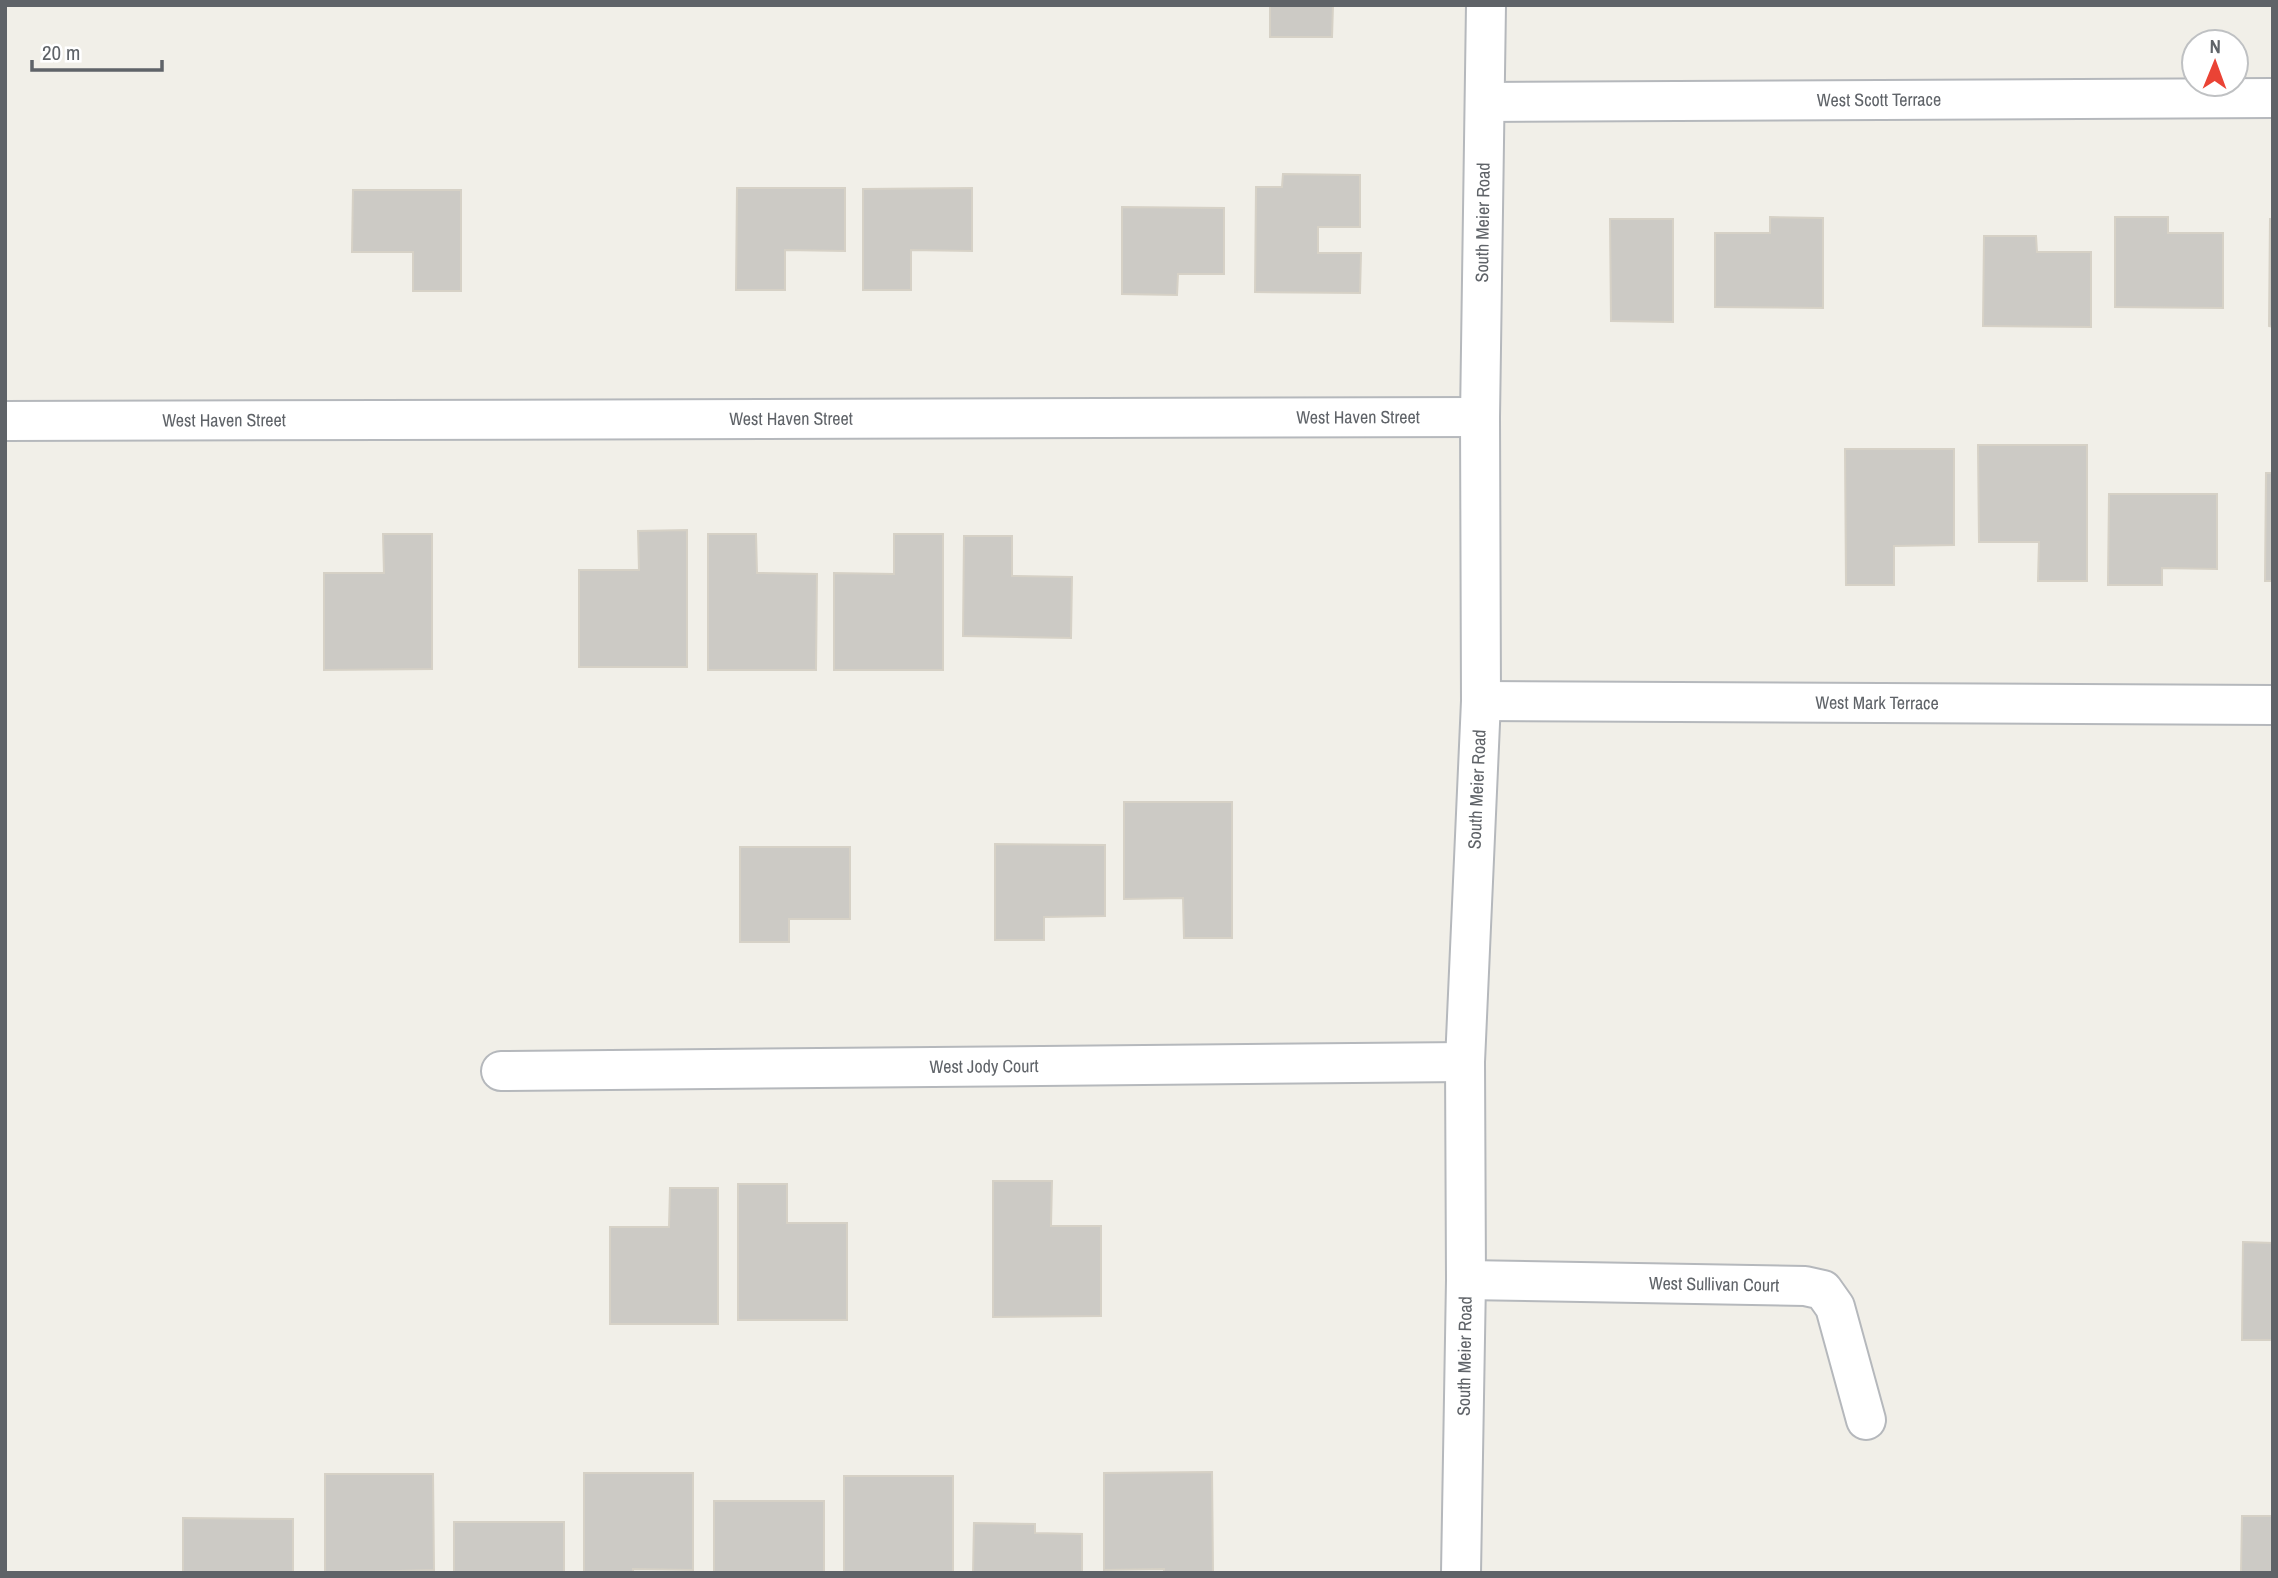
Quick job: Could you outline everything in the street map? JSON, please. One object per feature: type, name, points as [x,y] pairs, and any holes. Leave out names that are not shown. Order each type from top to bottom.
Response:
[{"type":"street","name":"South Meier Road","points":[[1461,1573],[1466,1280],[1465,1062],[1481,701],[1480,417],[1486,5]]},
{"type":"street","name":"West Scott Terrace","points":[[1485,102],[2273,98]]},
{"type":"street","name":"West Haven Street","points":[[5,421],[1480,417]]},
{"type":"street","name":"West Mark Terrace","points":[[1481,701],[2273,705]]},
{"type":"street","name":"West Jody Court","points":[[501,1071],[1465,1062]]},
{"type":"street","name":"West Sullivan Court","points":[[1466,1280],[1805,1286],[1822,1290],[1835,1307],[1866,1420]]},
{"type":"building","points":[[1270,5],[1333,5],[1332,37],[1270,37]]},
{"type":"building","points":[[1283,174],[1360,175],[1360,227],[1318,227],[1318,253],[1361,253],[1360,293],[1255,292],[1256,187],[1282,187]]},
{"type":"building","points":[[737,188],[845,188],[845,251],[785,250],[785,290],[736,290]]},
{"type":"building","points":[[972,188],[972,251],[911,250],[911,290],[863,290],[863,189]]},
{"type":"building","points":[[353,190],[461,190],[461,291],[413,291],[413,252],[352,252]]},
{"type":"building","points":[[1122,207],[1224,208],[1224,274],[1178,274],[1177,295],[1122,294]]},
{"type":"building","points":[[1770,217],[1823,218],[1823,308],[1715,307],[1715,233],[1770,233]]},
{"type":"building","points":[[2115,217],[2168,217],[2168,233],[2223,233],[2223,308],[2115,307]]},
{"type":"building","points":[[1610,219],[1673,219],[1673,322],[1611,321]]},
{"type":"building","points":[[2270,219],[2273,219],[2273,327],[2269,326]]},
{"type":"building","points":[[1984,236],[2036,236],[2037,252],[2091,252],[2091,327],[1983,326]]},
{"type":"building","points":[[1978,445],[2087,445],[2087,581],[2038,581],[2039,542],[1979,542]]},
{"type":"building","points":[[1845,449],[1954,449],[1954,545],[1894,546],[1894,585],[1846,585]]},
{"type":"building","points":[[2266,473],[2273,473],[2273,581],[2265,581]]},
{"type":"building","points":[[2109,494],[2217,494],[2217,569],[2162,568],[2162,585],[2108,585]]},
{"type":"building","points":[[687,530],[687,667],[579,667],[579,570],[639,570],[638,531]]},
{"type":"building","points":[[383,534],[432,534],[432,669],[324,670],[324,573],[384,573]]},
{"type":"building","points":[[708,534],[756,534],[757,573],[817,574],[816,670],[708,670]]},
{"type":"building","points":[[894,534],[943,534],[943,670],[834,670],[834,573],[894,574]]},
{"type":"building","points":[[964,536],[1012,536],[1012,576],[1072,577],[1071,638],[963,636]]},
{"type":"building","points":[[1124,802],[1232,802],[1232,938],[1184,938],[1183,898],[1124,899]]},
{"type":"building","points":[[995,844],[1105,845],[1105,916],[1044,917],[1044,940],[995,940]]},
{"type":"building","points":[[740,847],[850,847],[850,919],[789,919],[789,942],[740,942]]},
{"type":"building","points":[[993,1181],[1052,1181],[1051,1226],[1101,1226],[1101,1316],[993,1317]]},
{"type":"building","points":[[738,1184],[787,1184],[787,1223],[847,1223],[847,1320],[738,1320]]},
{"type":"building","points":[[670,1188],[718,1188],[718,1324],[610,1324],[610,1227],[669,1227]]},
{"type":"building","points":[[2243,1242],[2273,1243],[2273,1340],[2242,1340]]},
{"type":"building","points":[[1212,1472],[1213,1573],[1164,1573],[1164,1569],[1104,1570],[1104,1473]]},
{"type":"building","points":[[584,1473],[693,1473],[693,1570],[633,1569],[633,1573],[584,1573]]},
{"type":"building","points":[[325,1474],[433,1474],[434,1570],[325,1573]]},
{"type":"building","points":[[844,1476],[953,1476],[953,1572],[844,1573]]},
{"type":"building","points":[[714,1501],[824,1501],[824,1573],[714,1573]]},
{"type":"building","points":[[2242,1516],[2273,1516],[2273,1573],[2241,1573]]},
{"type":"building","points":[[183,1518],[293,1519],[293,1573],[183,1573]]},
{"type":"building","points":[[454,1522],[564,1522],[564,1573],[454,1573]]},
{"type":"building","points":[[974,1523],[1035,1524],[1035,1533],[1082,1534],[1082,1573],[973,1573]]}]
